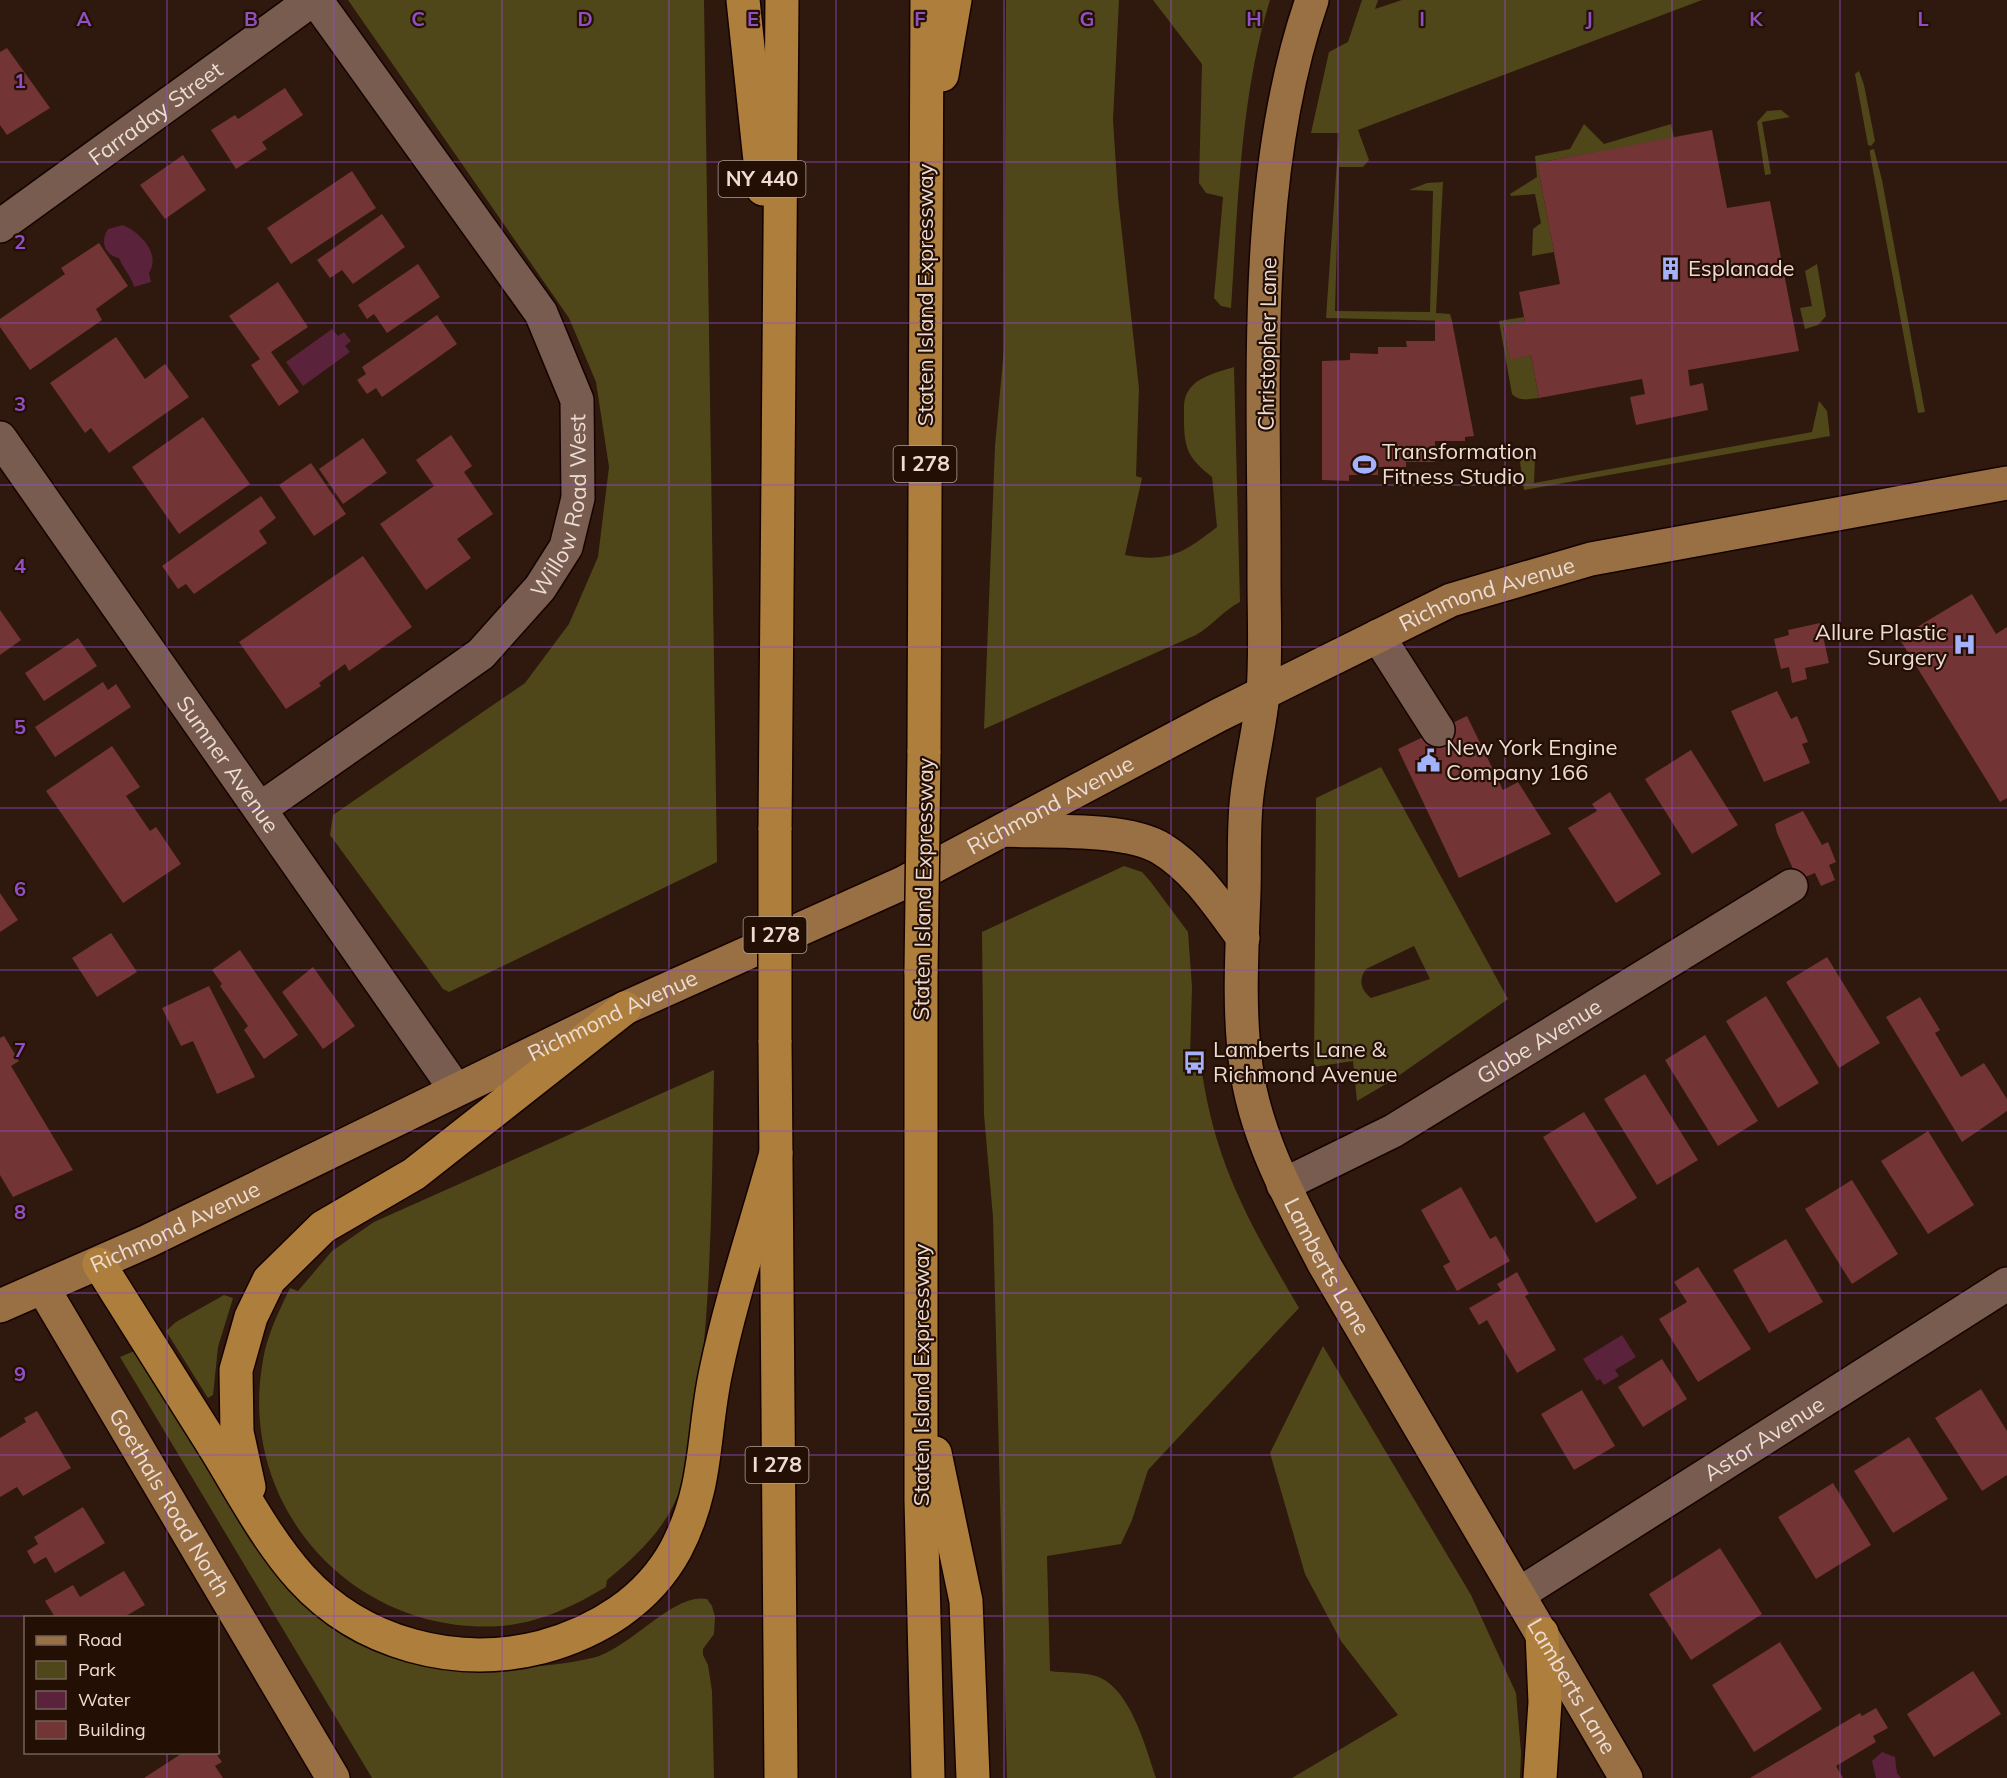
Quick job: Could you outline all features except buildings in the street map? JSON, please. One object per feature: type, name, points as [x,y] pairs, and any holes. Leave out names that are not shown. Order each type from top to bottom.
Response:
[{"type":"highway","name":"NY 440","points":[[743,0],[781,358]]},
{"type":"highway","name":"I 278","points":[[781,1778],[775,830],[781,358],[782,0]]},
{"type":"highway","name":"Staten Island Expressway","points":[[927,0],[921,971],[921,1544],[928,1778]]},
{"type":"highway","points":[[926,175],[955,0]]},
{"type":"highway","points":[[258,1517],[244,1472],[234,1398],[236,1370],[243,1342],[260,1293],[269,1280],[323,1227],[414,1174],[625,1008]]},
{"type":"highway","points":[[99,1264],[258,1517],[286,1559],[321,1599],[349,1618],[417,1649],[456,1654],[495,1655],[532,1650],[566,1641],[596,1628],[622,1611],[665,1566],[687,1526],[697,1498],[704,1466],[715,1372],[777,1153]]},
{"type":"highway","points":[[921,1389],[966,1601],[973,1778]]},
{"type":"highway","points":[[1540,1778],[1545,1702],[1542,1633]]},
{"type":"main road","name":"Christopher Lane","points":[[1263,693],[1266,277],[1270,206],[1278,138],[1292,69],[1312,0]]},
{"type":"main road","name":"Richmond Avenue","points":[[0,1306],[99,1264],[625,1008],[903,884],[1263,693],[1451,600],[1591,559],[2007,483]]},
{"type":"main road","name":"Lamberts Lane","points":[[1263,693],[1247,799],[1243,938],[1242,1030],[1253,1102],[1283,1185],[1337,1288],[1626,1778]]},
{"type":"main road","points":[[1001,830],[1132,837],[1157,847],[1185,867],[1205,887],[1243,938]]},
{"type":"main road","name":"Goethals Road North","points":[[43,1288],[333,1778]]},
{"type":"street","name":"Farraday Street","points":[[0,226],[314,0]]},
{"type":"street","name":"Willow Road West","points":[[260,809],[481,654],[540,588],[566,547],[578,498],[577,400],[541,313],[314,0]]},
{"type":"street","name":"Sumner Avenue","points":[[0,438],[456,1090]]},
{"type":"street","points":[[1378,636],[1438,730]]},
{"type":"street","name":"Globe Avenue","points":[[1283,1185],[1393,1131],[1791,886]]},
{"type":"street","name":"Astor Avenue","points":[[1519,1594],[2007,1284]]},
{"type":"green space","points":[[348,0],[704,0],[717,862],[449,992],[443,989],[330,835],[333,815],[525,683],[569,624],[598,557],[609,467],[596,382],[569,318]]},
{"type":"green space","points":[[1006,0],[1119,0],[1113,120],[1118,197],[1139,388],[1136,476],[1142,478],[1125,555],[1153,558],[1175,554],[1217,527],[1212,477],[1197,464],[1186,444],[1184,403],[1187,393],[1198,381],[1234,367],[1240,602],[1196,635],[984,729],[995,446],[1004,349]]},
{"type":"green space","points":[[1153,0],[1270,0],[1252,75],[1246,114],[1231,308],[1221,306],[1214,298],[1223,197],[1206,193],[1199,183],[1202,64]]},
{"type":"green space","points":[[1362,0],[1378,0],[1375,9],[1402,0],[1702,0],[1358,130],[1369,160],[1363,167],[1339,167],[1335,311],[1430,312],[1433,191],[1409,190],[1427,183],[1443,182],[1436,313],[1450,314],[1452,321],[1326,318],[1339,133],[1311,133],[1329,52],[1348,42]]},
{"type":"green space","points":[[1859,71],[1875,141],[1871,146],[1868,145],[1855,74]]},
{"type":"green space","points":[[1781,110],[1790,117],[1762,122],[1771,174],[1765,175],[1757,122],[1767,111]]},
{"type":"green space","points":[[1584,124],[1604,144],[1671,124],[1674,138],[1537,163],[1554,252],[1532,256],[1533,229],[1541,223],[1535,194],[1511,196],[1510,194],[1537,177],[1535,156],[1570,149]]},
{"type":"green space","points":[[1874,149],[1882,180],[1925,412],[1918,413],[1870,154],[1870,150]]},
{"type":"green space","points":[[1817,264],[1826,316],[1818,325],[1805,329],[1800,308],[1812,306],[1805,271]]},
{"type":"green space","points":[[1524,317],[1525,322],[1503,327],[1510,359],[1531,355],[1539,398],[1521,399],[1512,394],[1499,321]]},
{"type":"green space","points":[[1819,401],[1827,411],[1830,436],[1524,490],[1520,462],[1525,456],[1533,455],[1535,458],[1534,483],[1812,432]]},
{"type":"green space","points":[[1381,767],[1508,999],[1391,1081],[1357,1101],[1353,1061],[1314,1067],[1316,798]],"holes":[[[1414,946],[1430,979],[1371,998],[1365,992],[1361,981],[1366,969]]]},
{"type":"green space","points":[[1124,866],[1142,872],[1188,932],[1192,987],[1190,1057],[1200,1057],[1213,1127],[1235,1188],[1248,1217],[1299,1308],[1148,1470],[1132,1520],[1121,1544],[1047,1556],[1050,1671],[1096,1676],[1108,1682],[1118,1692],[1142,1735],[1156,1778],[1007,1778],[993,1217],[984,1115],[982,932]]},
{"type":"green space","points":[[714,1070],[709,1260],[698,1407],[687,1472],[675,1502],[662,1525],[636,1554],[607,1580],[606,1587],[556,1612],[515,1624],[501,1626],[447,1623],[398,1609],[354,1585],[316,1552],[287,1511],[268,1465],[259,1414],[263,1360],[270,1332],[290,1288],[298,1291],[332,1251],[374,1222]]},
{"type":"green space","points":[[224,1295],[233,1298],[218,1347],[213,1395],[208,1398],[166,1331],[176,1322]]},
{"type":"green space","points":[[1323,1346],[1471,1595],[1516,1693],[1521,1752],[1520,1778],[1292,1778],[1398,1715],[1341,1641],[1305,1574],[1270,1453]]},
{"type":"green space","points":[[139,1349],[241,1524],[276,1574],[319,1618],[344,1636],[372,1650],[405,1659],[449,1664],[510,1667],[559,1664],[606,1653],[665,1612],[694,1599],[707,1599],[715,1617],[714,1634],[703,1649],[712,1691],[714,1778],[372,1778],[120,1357]]},
{"type":"water","points":[[123,225],[136,233],[151,252],[153,259],[149,273],[151,282],[134,287],[119,258],[110,254],[105,247],[104,238],[108,229]]},
{"type":"water","points":[[332,329],[338,336],[344,332],[351,341],[345,346],[350,352],[303,386],[286,362]]},
{"type":"water","points":[[1622,1335],[1636,1357],[1615,1370],[1619,1376],[1604,1385],[1600,1379],[1597,1381],[1583,1359]]},
{"type":"water","points":[[1882,1752],[1895,1757],[1897,1773],[1901,1778],[1876,1778],[1872,1761]]},
{"type":"place","name":"Esplanade","points":[[1670,268]]},
{"type":"place","name":"Transformation Fitness Studio","points":[[1364,464]]},
{"type":"place","name":"Allure Plastic Surgery","points":[[1965,645]]},
{"type":"place","name":"New York Engine Company 166","points":[[1428,760]]},
{"type":"place","name":"Lamberts Lane & Richmond Avenue","points":[[1195,1062]]}]
